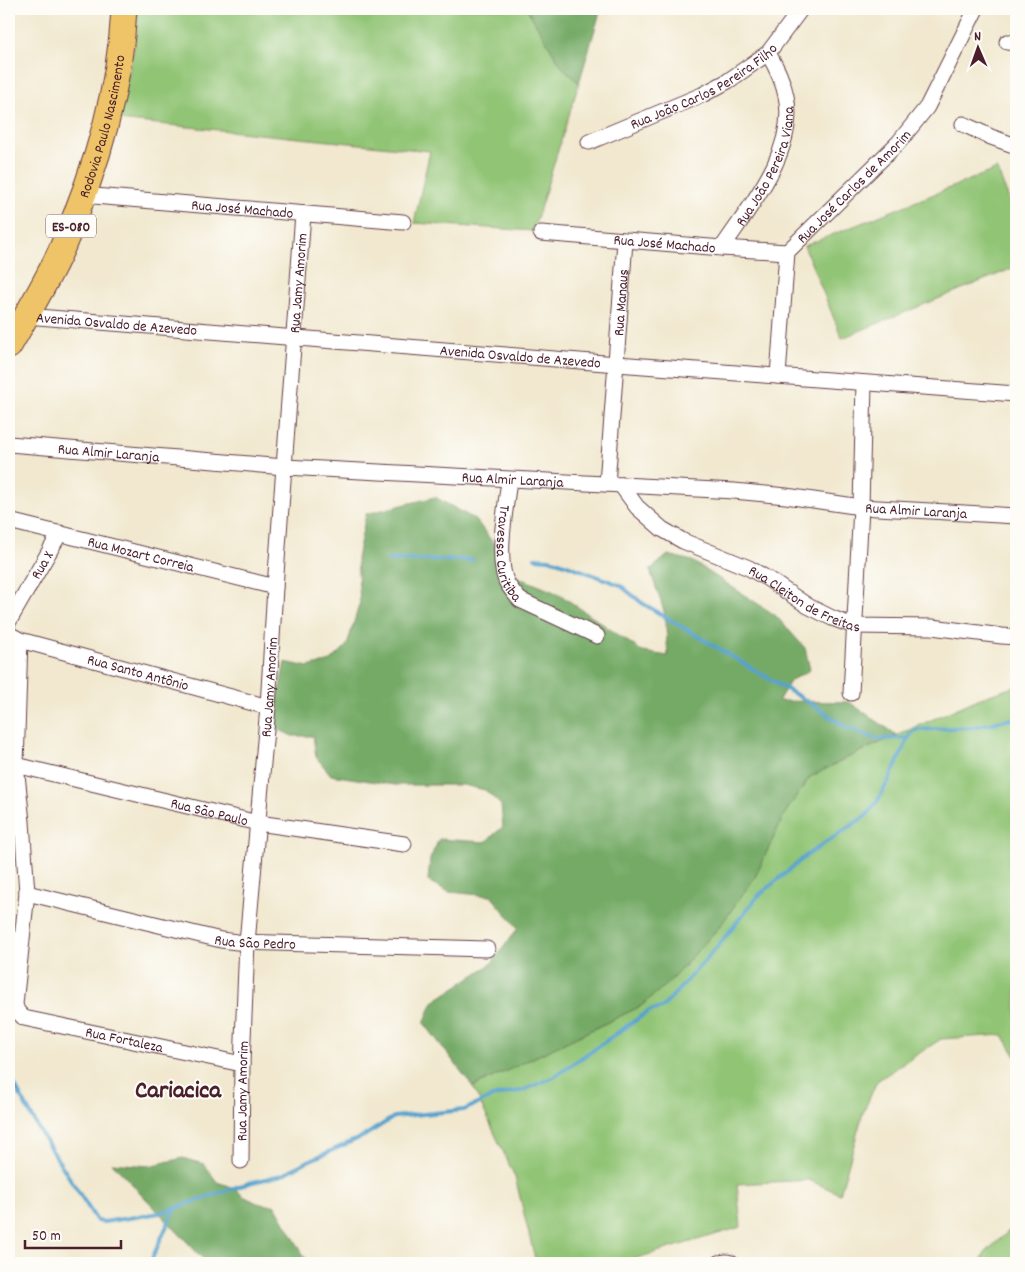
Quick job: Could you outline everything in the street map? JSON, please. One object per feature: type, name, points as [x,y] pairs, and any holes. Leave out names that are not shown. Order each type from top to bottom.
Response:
[{"type":"main road","name":"Rodovia Paulo Nascimento","points":[[9,346],[61,250],[82,195],[103,130],[116,74],[124,9]]},
{"type":"street","name":"Rua João Carlos Pereira Filho","points":[[589,142],[702,95],[728,81],[768,53],[801,9]]},
{"type":"street","name":"Rua José Carlos de Amorim","points":[[778,376],[787,252],[899,142],[927,106],[976,9]]},
{"type":"street","name":"Rua João Pereira Viana","points":[[722,248],[763,186],[782,149],[787,134],[787,97],[782,79],[768,53]]},
{"type":"street","points":[[963,124],[991,138],[1016,146]]},
{"type":"street","name":"Rua José Machado","points":[[82,195],[403,222]]},
{"type":"street","name":"Rua Jamy Amorim","points":[[241,1160],[242,1064],[247,943],[268,707],[275,587],[303,214]]},
{"type":"street","name":"Rua José Machado","points":[[541,233],[625,241],[787,252]]},
{"type":"street","name":"Rua Manaus","points":[[614,485],[617,364],[625,241]]},
{"type":"street","name":"Avenida Osvaldo de Azevedo","points":[[26,316],[1016,394]]},
{"type":"street","points":[[851,693],[861,507],[864,383]]},
{"type":"street","name":"Rua Almir Laranja","points":[[9,444],[285,467],[786,496],[861,507],[1016,516]]},
{"type":"street","name":"Travessa Curitiba","points":[[509,480],[501,556],[506,580],[512,592],[520,600],[597,636]]},
{"type":"street","name":"Rua Cleiton de Freitas","points":[[614,485],[662,529],[682,541],[749,568],[822,614],[854,626],[932,627],[1016,636]]},
{"type":"street","name":"Rua Mozart Correia","points":[[9,521],[275,587]]},
{"type":"street","name":"Rua X","points":[[9,621],[60,533]]},
{"type":"street","points":[[14,637],[16,766],[27,893]]},
{"type":"street","name":"Rua Santo Antônio","points":[[14,637],[268,707]]},
{"type":"street","name":"Rua São Paulo","points":[[16,766],[258,823],[404,844]]},
{"type":"street","name":"Rua São Pedro","points":[[27,893],[221,940],[247,943],[488,948]]},
{"type":"street","name":"Rua Fortaleza","points":[[27,893],[15,1004],[17,1011],[24,1018],[242,1064]]},
{"type":"green space","points":[[137,9],[527,9],[562,67],[579,83],[533,231],[414,223],[430,151],[118,120],[137,33]]},
{"type":"green space","points":[[527,9],[601,9],[579,83],[562,67]]},
{"type":"green space","points":[[997,169],[1016,217],[1016,267],[842,338],[804,246]]},
{"type":"green space","points":[[435,497],[476,520],[518,577],[559,594],[643,652],[668,656],[665,614],[650,570],[668,555],[692,561],[775,615],[805,648],[810,670],[791,680],[778,701],[849,702],[897,735],[810,777],[785,813],[755,877],[720,926],[671,980],[641,1006],[473,1087],[424,1023],[433,1002],[491,964],[518,928],[491,896],[449,892],[428,881],[430,859],[439,839],[485,842],[503,827],[501,805],[485,790],[463,785],[395,785],[331,775],[316,757],[313,736],[292,736],[272,726],[285,662],[308,667],[331,661],[347,645],[360,602],[357,559],[366,514]]},
{"type":"green space","points":[[1016,686],[1016,1057],[1003,1035],[941,1039],[877,1081],[863,1113],[840,1194],[809,1180],[737,1184],[741,1227],[620,1263],[536,1263],[515,1177],[473,1087],[641,1006],[671,980],[720,926],[755,877],[785,813],[810,777],[853,755],[978,699]]},
{"type":"green space","points":[[183,1158],[204,1164],[217,1182],[235,1188],[243,1196],[257,1203],[275,1205],[308,1263],[207,1263],[112,1163],[149,1166]]},
{"type":"green space","points":[[1016,1224],[1016,1263],[980,1263],[985,1253]]},
{"type":"waterway","points":[[535,558],[549,559],[562,563],[620,585],[642,603],[815,706],[844,726],[878,739],[908,738]]},
{"type":"waterway","points":[[388,560],[473,560]]},
{"type":"waterway","points":[[9,1075],[42,1135],[97,1221],[104,1222],[160,1213],[249,1183],[282,1175],[364,1136],[394,1117],[464,1110],[492,1097],[524,1090],[554,1077],[649,1011],[662,1008],[718,946],[757,897],[807,855],[867,815],[890,778],[911,733],[916,730],[974,727],[1016,718]]},
{"type":"waterway","points":[[150,1263],[175,1208]]},
{"type":"district","name":"Cariacica","points":[[178,1088]]}]
